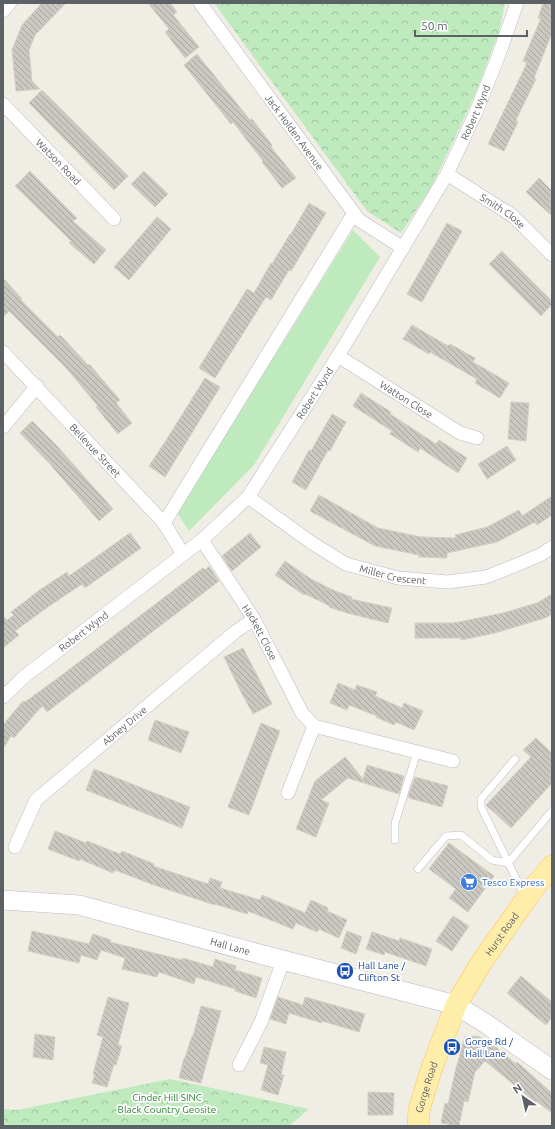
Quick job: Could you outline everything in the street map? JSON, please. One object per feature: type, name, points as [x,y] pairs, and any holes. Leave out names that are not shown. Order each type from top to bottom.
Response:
[{"type":"main road","name":"Hurst Road","points":[[456,1006],[481,963],[526,899],[552,866]]},
{"type":"main road","name":"Gorge Road","points":[[418,1126],[420,1110],[430,1070],[456,1006]]},
{"type":"street","points":[[3,10],[10,3]]},
{"type":"street","name":"Jack Holden Avenue","points":[[200,3],[359,220],[403,248]]},
{"type":"street","name":"Robert Wynd","points":[[3,697],[24,676],[202,540],[248,497],[338,356],[447,174],[476,112],[498,57],[517,3]]},
{"type":"street","name":"Watson Road","points":[[3,104],[114,219]]},
{"type":"street","name":"Smith Close","points":[[447,174],[513,216],[552,255]]},
{"type":"street","points":[[164,523],[354,212]]},
{"type":"street","name":"Bellevue Street","points":[[3,352],[37,386],[164,523],[183,554]]},
{"type":"street","name":"Watton Close","points":[[338,356],[460,433],[477,438]]},
{"type":"street","points":[[3,427],[37,386]]},
{"type":"street","name":"Miller Crescent","points":[[248,497],[312,544],[346,564],[398,578],[448,582],[486,577],[536,557],[552,547]]},
{"type":"street","name":"Hackett Close","points":[[202,540],[254,619],[302,713],[314,726]]},
{"type":"street","name":"Abney Drive","points":[[15,847],[36,800],[235,632],[254,619]]},
{"type":"street","points":[[288,793],[314,726],[452,761]]},
{"type":"street","name":"Hall Lane","points":[[3,900],[79,905],[283,961],[456,1006],[485,1023],[552,1070]]},
{"type":"street","points":[[239,1065],[261,1022],[283,961]]},
{"type":"lane","points":[[395,840],[395,823],[417,752]]},
{"type":"lane","points":[[515,759],[481,799],[481,807],[526,899]]},
{"type":"lane","points":[[508,863],[552,811]]},
{"type":"lane","points":[[418,869],[446,836],[461,835],[492,860],[508,863]]},
{"type":"green space","points":[[214,3],[505,3],[499,32],[474,97],[431,188],[401,233],[367,211]]},
{"type":"green space","points":[[353,230],[380,257],[254,465],[189,531],[177,513]]},
{"type":"green space","name":"Cinder Hill SINC Black Country Geosite","points":[[170,1079],[309,1109],[289,1126],[3,1126],[3,1109],[17,1110]]},
{"type":"building","points":[[42,3],[66,3],[35,35],[29,50],[32,81],[40,89],[16,91],[12,50],[22,25]]},
{"type":"building","points":[[148,3],[170,3],[177,12],[173,15],[199,47],[185,58],[165,32],[169,29]]},
{"type":"building","points":[[543,3],[552,3],[552,33],[534,78],[536,79],[516,120],[518,122],[504,151],[488,144],[527,63],[523,61],[541,18],[538,18]]},
{"type":"building","points":[[197,54],[250,120],[252,119],[272,145],[271,147],[296,178],[282,188],[233,122],[231,124],[184,65]]},
{"type":"building","points":[[42,90],[128,176],[114,190],[29,103]]},
{"type":"building","points":[[30,171],[77,218],[73,221],[106,250],[94,264],[69,243],[71,241],[15,186]]},
{"type":"building","points":[[144,171],[168,194],[155,207],[131,184]]},
{"type":"building","points":[[539,178],[552,191],[552,216],[526,192]]},
{"type":"building","points":[[309,203],[326,213],[291,271],[289,270],[271,300],[266,297],[215,378],[199,368],[247,289],[254,293]]},
{"type":"building","points":[[157,217],[171,229],[129,280],[114,267]]},
{"type":"building","points":[[447,223],[462,231],[422,302],[407,294]]},
{"type":"building","points":[[502,251],[552,301],[552,304],[541,316],[489,264]]},
{"type":"building","points":[[3,278],[22,299],[21,300],[58,337],[60,335],[88,365],[89,364],[120,400],[116,403],[132,423],[118,434],[96,407],[98,406],[67,369],[9,311],[3,317]]},
{"type":"building","points":[[412,325],[448,346],[450,344],[475,358],[473,362],[509,383],[500,398],[475,383],[477,379],[430,352],[429,354],[403,339]]},
{"type":"building","points":[[205,378],[220,387],[165,477],[149,466]]},
{"type":"building","points":[[361,393],[436,444],[439,440],[467,458],[458,473],[420,448],[418,452],[390,434],[392,431],[353,406]]},
{"type":"building","points":[[511,402],[529,403],[526,441],[508,439]]},
{"type":"building","points":[[332,414],[346,422],[330,451],[328,450],[306,490],[292,482],[309,450],[311,451]]},
{"type":"building","points":[[32,421],[57,446],[113,509],[99,521],[50,464],[20,433]]},
{"type":"building","points":[[507,446],[516,460],[487,479],[478,464]]},
{"type":"building","points":[[319,495],[378,528],[421,537],[456,538],[455,535],[487,527],[519,510],[522,516],[552,496],[552,515],[537,525],[535,522],[497,542],[447,553],[447,558],[419,557],[419,555],[375,546],[310,511]]},
{"type":"building","points":[[130,533],[141,548],[85,588],[82,584],[45,609],[15,631],[19,635],[3,648],[3,616],[7,620],[14,615],[11,612],[41,589],[67,572],[69,576]]},
{"type":"building","points":[[250,533],[261,547],[232,571],[222,556]]},
{"type":"building","points":[[285,561],[311,579],[335,591],[352,597],[351,599],[392,608],[388,623],[329,607],[330,606],[305,594],[304,595],[275,575]]},
{"type":"building","points":[[209,566],[219,581],[47,712],[42,706],[14,738],[11,736],[3,749],[3,725],[23,701],[25,702],[203,568],[205,570]]},
{"type":"building","points":[[552,594],[552,614],[545,618],[495,633],[461,640],[461,638],[415,638],[415,623],[454,623],[503,613],[537,603]]},
{"type":"building","points":[[243,648],[272,704],[253,714],[224,657]]},
{"type":"building","points":[[338,683],[355,690],[357,685],[377,692],[375,696],[402,708],[404,703],[423,711],[414,730],[396,722],[394,725],[376,717],[377,716],[349,705],[347,710],[330,703]]},
{"type":"building","points":[[155,720],[189,732],[181,753],[148,740]]},
{"type":"building","points":[[261,723],[280,731],[249,815],[228,807]]},
{"type":"building","points":[[536,738],[552,753],[552,783],[511,828],[486,805],[531,757],[523,750]]},
{"type":"building","points":[[345,757],[363,779],[367,765],[404,776],[399,794],[348,778],[321,800],[329,803],[316,837],[296,829],[315,781]]},
{"type":"building","points":[[94,769],[190,807],[182,828],[86,790]]},
{"type":"building","points":[[415,777],[448,786],[442,807],[409,798],[408,796]]},
{"type":"building","points":[[55,831],[86,843],[87,841],[120,854],[122,851],[154,864],[153,866],[208,884],[210,878],[222,882],[220,888],[260,900],[262,895],[305,913],[311,900],[328,908],[327,911],[347,920],[339,938],[319,929],[317,932],[296,923],[293,929],[248,911],[247,914],[215,905],[154,885],[115,870],[113,873],[80,859],[79,861],[48,849]]},
{"type":"building","points":[[449,843],[494,876],[468,912],[449,898],[456,889],[429,869]]},
{"type":"building","points":[[453,916],[469,926],[452,951],[436,941]]},
{"type":"building","points":[[32,931],[89,944],[93,934],[111,940],[110,942],[182,960],[183,958],[213,967],[215,959],[236,966],[235,970],[262,978],[256,998],[235,991],[235,989],[196,977],[194,984],[159,972],[157,977],[122,969],[125,958],[101,950],[97,960],[81,955],[79,963],[28,951]]},
{"type":"building","points":[[347,931],[362,937],[356,954],[341,948]]},
{"type":"building","points":[[372,932],[399,941],[400,938],[432,949],[426,966],[385,952],[384,955],[366,949]]},
{"type":"building","points":[[521,976],[552,1002],[552,1017],[546,1025],[507,993]]},
{"type":"building","points":[[108,997],[129,1003],[118,1045],[122,1046],[116,1065],[114,1064],[107,1087],[92,1083],[103,1037],[97,1035]]},
{"type":"building","points":[[278,997],[303,1005],[305,997],[365,1014],[359,1032],[289,1013],[286,1024],[270,1019]]},
{"type":"building","points":[[201,1006],[221,1011],[201,1083],[179,1078]]},
{"type":"building","points":[[35,1034],[55,1037],[53,1060],[33,1057]]},
{"type":"building","points":[[477,1036],[487,1040],[516,1064],[517,1062],[552,1093],[552,1113],[536,1101],[535,1102],[485,1061],[475,1072],[468,1102],[464,1101],[459,1126],[441,1123],[445,1103],[448,1104],[465,1037]]},
{"type":"building","points":[[264,1047],[286,1052],[281,1075],[284,1075],[278,1095],[261,1090],[268,1065],[260,1063]]},
{"type":"building","points":[[368,1092],[394,1093],[393,1115],[368,1115]]},
{"type":"place","name":"Tesco Express","points":[[469,882]]},
{"type":"place","name":"Hall Lane / Clifton St","points":[[345,971]]},
{"type":"place","name":"Gorge Rd / Hall Lane","points":[[452,1047]]}]
